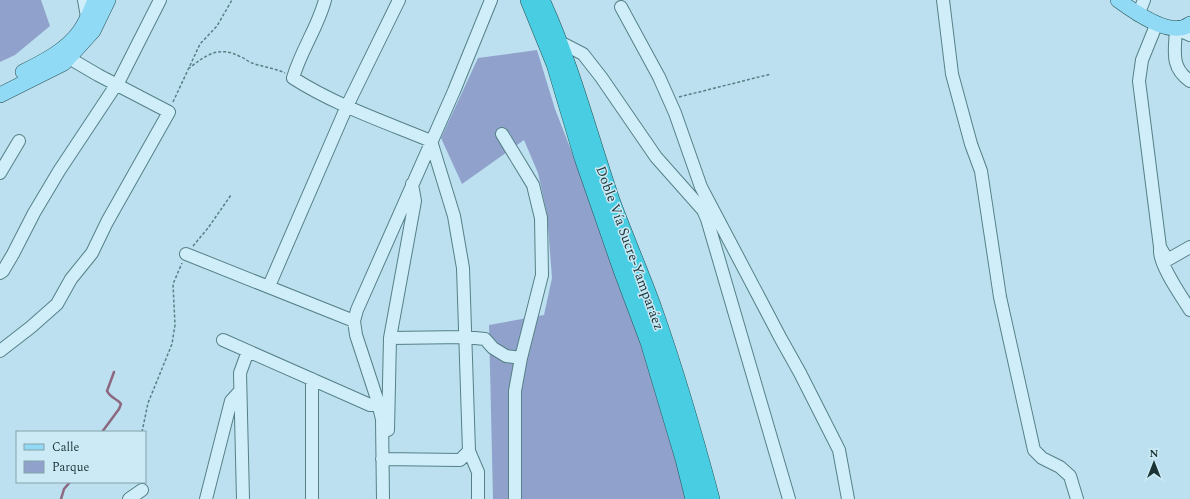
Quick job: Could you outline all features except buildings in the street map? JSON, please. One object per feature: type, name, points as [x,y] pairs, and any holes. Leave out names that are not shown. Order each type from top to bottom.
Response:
[{"type":"highway","name":"Doble Vía Sucre-Yamparáez","points":[[529,0],[552,41],[555,64],[583,158],[648,342],[684,458],[694,499]]},
{"type":"highway","name":"Doble Vía Sucre-Yamparáez","points":[[541,0],[552,41],[624,238],[653,307],[686,412],[711,499]]},
{"type":"main road","points":[[0,95],[64,63],[69,58],[93,31],[95,0]]},
{"type":"main road","points":[[0,84],[41,63],[66,45],[93,19],[108,0]]},
{"type":"main road","points":[[1118,0],[1157,23],[1176,29],[1188,26],[1190,24]]},
{"type":"street","points":[[84,0],[93,19]]},
{"type":"street","points":[[0,273],[3,271],[13,254],[34,213],[59,171],[116,84],[160,0]]},
{"type":"street","points":[[325,0],[322,11],[297,62],[293,78],[311,90],[431,141]]},
{"type":"street","points":[[269,286],[347,106],[399,0]]},
{"type":"street","points":[[383,499],[382,419],[356,335],[354,321],[357,310],[454,91],[491,0]]},
{"type":"street","points":[[943,0],[952,74],[971,144],[981,171],[1000,297],[1032,443],[1034,450],[1042,458],[1060,467],[1070,476],[1077,499]]},
{"type":"street","points":[[1133,8],[1144,0]]},
{"type":"street","points":[[621,7],[659,77],[669,99],[701,187],[710,227],[789,499]]},
{"type":"street","points":[[1157,23],[1142,60],[1139,81],[1160,256],[1165,268],[1185,293],[1190,310]]},
{"type":"street","points":[[1190,36],[1176,29],[1176,67],[1182,76],[1190,81]]},
{"type":"street","points":[[552,41],[583,54],[601,77],[656,157],[707,209],[800,373],[839,450],[848,499]]},
{"type":"street","points":[[0,351],[31,327],[57,304],[71,279],[92,253],[107,222],[169,112],[69,58]]},
{"type":"street","points":[[502,134],[533,185],[541,218],[542,275],[514,392],[514,499]]},
{"type":"street","points":[[0,173],[19,141]]},
{"type":"street","points":[[431,141],[455,223],[463,268],[469,451],[478,472],[478,499]]},
{"type":"street","points":[[382,456],[389,426],[390,338],[415,201],[412,184]]},
{"type":"street","points":[[1160,247],[1169,259],[1190,247]]},
{"type":"street","points":[[186,254],[354,321]]},
{"type":"street","points":[[390,338],[465,337],[485,339],[494,348],[506,356],[521,358]]},
{"type":"street","points":[[223,340],[370,405],[378,405]]},
{"type":"street","points":[[243,499],[240,373],[248,351]]},
{"type":"street","points":[[312,379],[312,499]]},
{"type":"street","points":[[206,499],[231,401],[240,391]]},
{"type":"street","points":[[382,456],[460,460],[469,451]]},
{"type":"street","points":[[129,499],[142,490]]},
{"type":"path","points":[[169,112],[200,44],[217,26],[232,0]]},
{"type":"path","points":[[187,70],[207,55],[219,52],[228,52],[242,57],[252,63],[278,70],[293,78]]},
{"type":"path","points":[[669,99],[771,74]]},
{"type":"path","points":[[142,431],[148,403],[172,344],[175,325],[172,284],[186,254],[208,228],[231,195]]},
{"type":"green space","points":[[0,0],[41,0],[50,26],[15,55],[0,62]]},
{"type":"green space","points":[[537,50],[555,109],[580,173],[696,499],[493,499],[489,325],[544,315],[552,278],[547,214],[538,173],[524,140],[462,184],[441,138],[478,58]]},
{"type":"waterway","points":[[103,431],[121,404],[110,396],[107,391],[114,372]]},
{"type":"waterway","points":[[61,499],[64,489],[69,483]]}]
